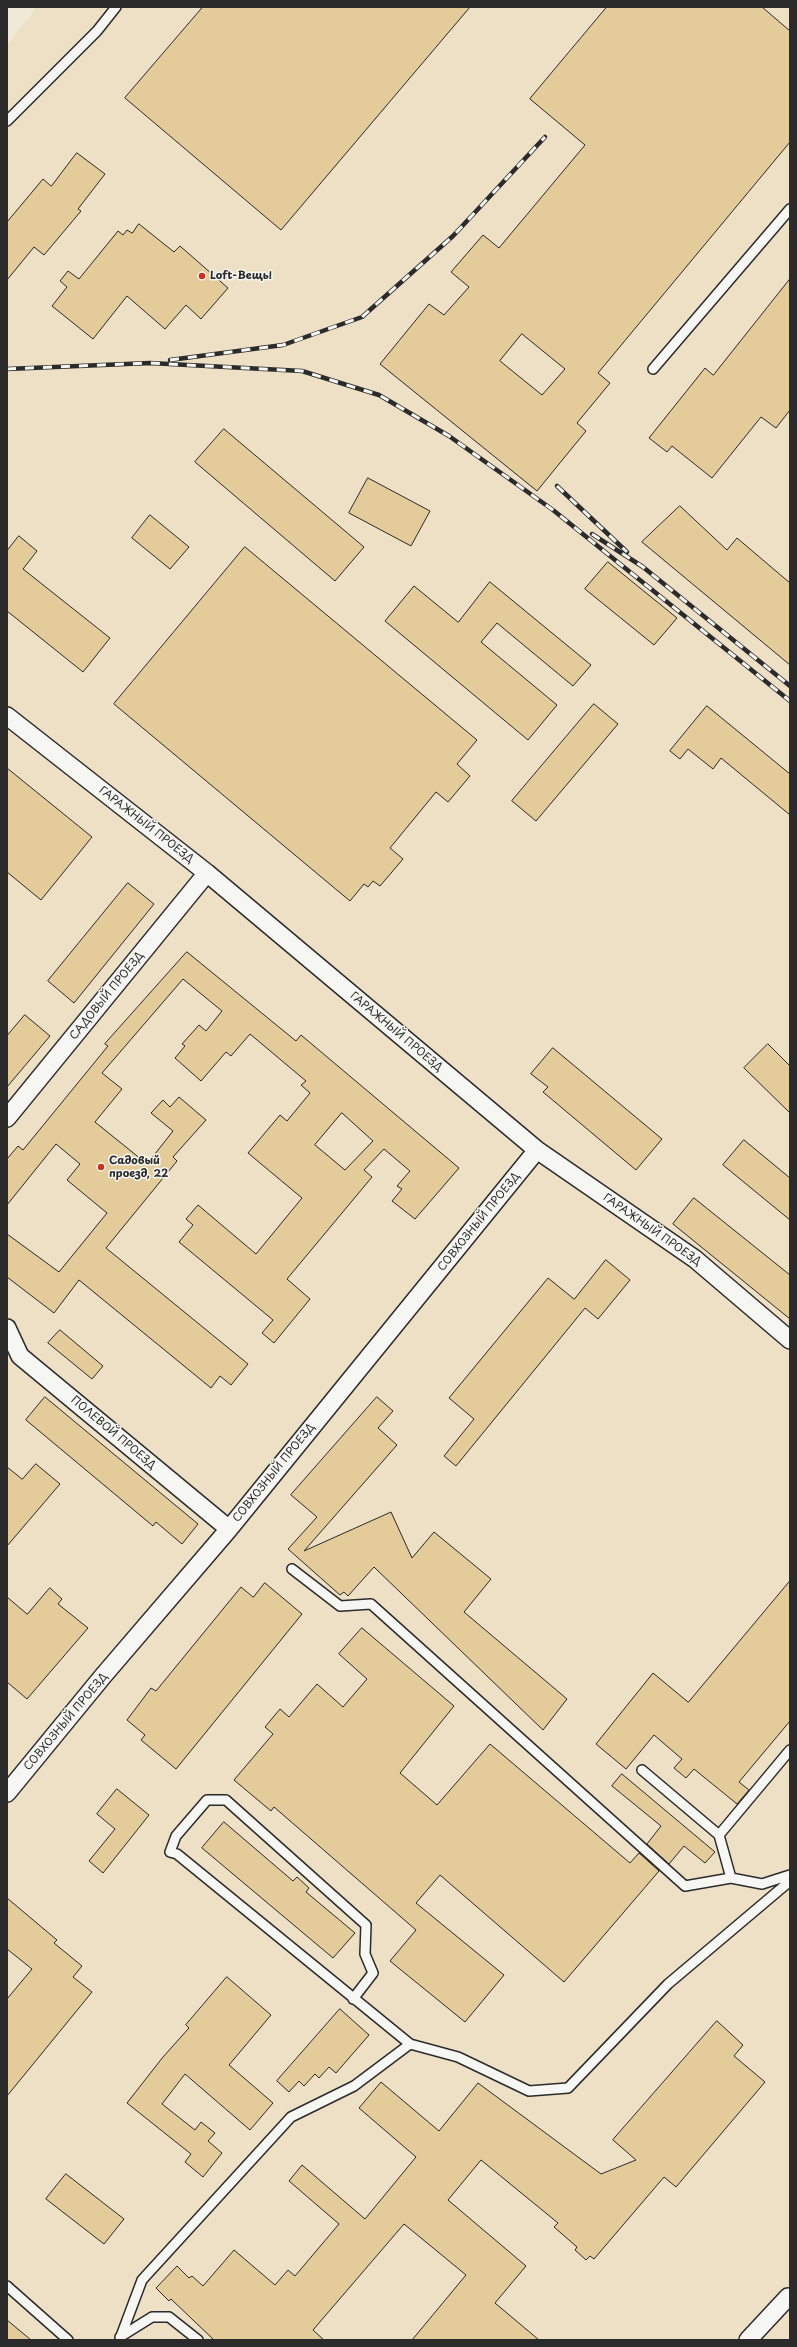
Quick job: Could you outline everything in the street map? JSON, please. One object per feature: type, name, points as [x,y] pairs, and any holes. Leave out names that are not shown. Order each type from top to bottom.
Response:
[{"type":"street","name":"ГАРАЖНЫЙ ПРОЕЗД","points":[[7,716],[207,873],[537,1150],[695,1259],[790,1340]]},
{"type":"street","name":"САДОВЫЙ ПРОЕЗД","points":[[7,1118],[207,873]]},
{"type":"street","name":"СОВХОЗНЫЙ ПРОЕЗД","points":[[7,1793],[103,1676],[229,1529],[537,1150]]},
{"type":"street","name":"ПОЛЕВОЙ ПРОЕЗД","points":[[7,1328],[20,1356],[229,1529]]},
{"type":"street","points":[[748,2340],[788,2297]]},
{"type":"lane","points":[[7,121],[97,31],[116,7]]},
{"type":"lane","points":[[653,369],[790,209]]},
{"type":"lane","points":[[292,1569],[340,1606],[371,1604],[685,1886],[731,1878],[762,1884],[790,1875]]},
{"type":"lane","points":[[719,1835],[790,1750]]},
{"type":"lane","points":[[642,1770],[719,1835],[731,1878]]},
{"type":"lane","points":[[352,1999],[373,1973],[365,1954],[366,1925],[226,1800],[207,1800],[176,1836],[170,1852],[177,1854],[352,1999],[410,2044],[458,2057],[528,2091],[568,2088],[668,1984],[790,1881]]},
{"type":"lane","points":[[120,2338],[142,2280],[290,2117],[354,2086],[410,2044]]},
{"type":"lane","points":[[7,2286],[68,2340]]},
{"type":"lane","points":[[120,2338],[152,2317],[169,2317],[198,2340]]},
{"type":"shaded area","points":[[37,7],[790,7],[790,2340],[7,2340],[7,45]]},
{"type":"building","points":[[203,7],[470,7],[281,230],[125,98]]},
{"type":"building","points":[[607,7],[762,7],[790,31],[790,142],[598,373],[610,383],[577,423],[586,431],[537,491],[380,364],[429,304],[444,315],[469,287],[451,272],[483,235],[499,248],[585,145],[530,99]],"holes":[[[522,334],[565,369],[542,395],[500,361]]]},
{"type":"building","points":[[77,153],[105,174],[78,209],[81,211],[44,255],[34,247],[7,280],[7,222],[43,179],[51,186]]},
{"type":"building","points":[[139,224],[174,252],[180,246],[228,288],[201,319],[186,305],[165,329],[127,296],[93,339],[52,306],[67,287],[60,281],[68,271],[79,279],[118,231],[123,235],[127,230],[132,233]]},
{"type":"building","points":[[790,279],[790,410],[776,428],[761,417],[712,478],[672,446],[667,452],[649,438],[705,368],[713,375]]},
{"type":"building","points":[[224,429],[364,547],[335,581],[195,462]]},
{"type":"building","points":[[368,478],[430,511],[411,546],[349,513]]},
{"type":"building","points":[[680,506],[727,550],[737,538],[790,583],[790,665],[642,542]]},
{"type":"building","points":[[150,515],[189,547],[170,569],[132,538]]},
{"type":"building","points":[[19,536],[37,551],[23,569],[110,638],[83,672],[7,611],[7,551]]},
{"type":"building","points":[[245,547],[477,740],[457,764],[470,776],[448,802],[436,792],[390,848],[403,859],[380,886],[373,881],[368,887],[364,884],[350,901],[114,704]]},
{"type":"building","points":[[608,562],[677,618],[654,645],[585,589]]},
{"type":"building","points":[[490,582],[591,665],[573,686],[497,623],[481,642],[557,705],[528,740],[385,621],[414,586],[458,622]]},
{"type":"building","points":[[594,704],[618,724],[536,821],[512,801]]},
{"type":"building","points":[[707,706],[790,774],[790,815],[721,758],[713,769],[688,749],[680,759],[670,751]]},
{"type":"building","points":[[7,768],[92,837],[41,900],[7,872]]},
{"type":"building","points":[[128,883],[154,904],[74,1003],[48,981]]},
{"type":"building","points":[[187,952],[296,1041],[301,1035],[459,1168],[415,1219],[392,1201],[402,1189],[397,1186],[410,1171],[384,1149],[364,1170],[372,1177],[287,1279],[310,1299],[274,1343],[262,1333],[273,1320],[179,1242],[193,1225],[186,1219],[198,1205],[256,1254],[302,1198],[248,1153],[280,1115],[287,1121],[310,1093],[301,1085],[306,1081],[250,1034],[231,1056],[226,1052],[201,1081],[175,1058],[185,1046],[182,1044],[199,1025],[206,1031],[222,1011],[183,979],[102,1073],[122,1089],[95,1122],[147,1164],[173,1131],[151,1113],[163,1100],[170,1107],[179,1097],[206,1120],[173,1157],[177,1161],[106,1248],[248,1364],[231,1385],[220,1376],[211,1388],[79,1280],[54,1313],[7,1277],[7,1234],[59,1272],[107,1213],[67,1180],[80,1164],[56,1144],[7,1205],[7,1159],[18,1146],[23,1150],[108,1046],[105,1044]],"holes":[[[342,1113],[373,1141],[345,1170],[315,1145]]]},
{"type":"building","points":[[25,1015],[50,1036],[7,1087],[7,1036]]},
{"type":"building","points":[[768,1044],[790,1066],[790,1113],[744,1068]]},
{"type":"building","points":[[553,1048],[662,1139],[636,1170],[543,1092],[548,1087],[531,1074]]},
{"type":"building","points":[[744,1140],[790,1178],[790,1220],[723,1165]]},
{"type":"building","points":[[694,1198],[790,1275],[790,1319],[673,1224]]},
{"type":"building","points":[[606,1260],[630,1280],[598,1319],[585,1308],[456,1466],[444,1456],[474,1419],[449,1398],[548,1278],[574,1299]]},
{"type":"building","points":[[60,1330],[103,1366],[92,1379],[48,1343]]},
{"type":"building","points":[[45,1397],[198,1524],[182,1544],[156,1522],[153,1526],[26,1420]]},
{"type":"building","points":[[377,1397],[393,1411],[378,1428],[397,1445],[304,1551],[391,1512],[412,1558],[434,1532],[491,1579],[464,1612],[567,1699],[543,1730],[374,1567],[348,1596],[344,1592],[340,1595],[288,1549],[317,1517],[291,1495]]},
{"type":"building","points":[[36,1464],[60,1484],[7,1546],[7,1467],[22,1479]]},
{"type":"building","points":[[790,1581],[790,1721],[739,1782],[749,1790],[737,1804],[694,1769],[686,1778],[674,1768],[682,1759],[654,1735],[626,1769],[596,1744],[653,1673],[688,1702]]},
{"type":"building","points":[[265,1583],[302,1614],[176,1769],[141,1740],[145,1735],[127,1720],[151,1688],[156,1691],[241,1587],[253,1597]]},
{"type":"building","points":[[50,1588],[62,1599],[58,1604],[88,1628],[27,1699],[7,1682],[7,1597],[27,1614]]},
{"type":"building","points":[[362,1628],[454,1706],[400,1773],[437,1805],[490,1744],[630,1863],[639,1853],[659,1871],[564,1982],[440,1875],[416,1903],[504,1975],[465,2022],[390,1961],[416,1930],[274,1807],[271,1811],[234,1780],[273,1734],[265,1727],[280,1709],[289,1717],[317,1684],[343,1707],[367,1679],[339,1654]]},
{"type":"building","points":[[622,1774],[715,1852],[705,1863],[684,1846],[669,1864],[647,1844],[661,1826],[612,1786]]},
{"type":"building","points":[[117,1789],[149,1815],[103,1873],[89,1861],[115,1829],[97,1814]]},
{"type":"building","points":[[224,1822],[293,1881],[297,1877],[309,1888],[306,1892],[355,1933],[333,1958],[202,1848]]},
{"type":"building","points":[[7,1898],[57,1940],[54,1943],[82,1966],[73,1977],[92,1992],[7,2096],[7,1999],[32,1969],[7,1949]]},
{"type":"building","points":[[227,1977],[271,2015],[229,2065],[273,2103],[250,2130],[185,2074],[162,2104],[195,2130],[201,2122],[215,2133],[208,2141],[222,2153],[203,2177],[185,2162],[191,2154],[127,2103],[163,2057],[189,2028],[186,2025]]},
{"type":"building","points":[[340,2009],[369,2035],[336,2073],[329,2067],[319,2078],[315,2074],[304,2086],[299,2081],[289,2092],[277,2081]]},
{"type":"building","points":[[717,2021],[743,2045],[734,2056],[765,2082],[676,2187],[664,2177],[594,2259],[590,2256],[586,2260],[575,2250],[577,2247],[554,2227],[558,2223],[481,2160],[448,2200],[526,2266],[495,2303],[539,2340],[412,2340],[466,2275],[404,2224],[313,2330],[324,2340],[214,2340],[171,2299],[169,2301],[156,2288],[177,2266],[189,2278],[192,2276],[203,2286],[234,2250],[275,2285],[288,2270],[295,2276],[339,2224],[289,2181],[302,2165],[365,2219],[416,2157],[359,2108],[381,2082],[439,2131],[478,2083],[601,2174],[636,2160],[613,2140]]},
{"type":"building","points":[[66,2174],[124,2219],[104,2244],[46,2199]]},
{"type":"building","points":[[7,2320],[31,2340],[7,2340]]},
{"type":"railway","points":[[170,360],[283,345],[362,317],[453,236],[545,137]]},
{"type":"railway","points":[[7,369],[150,363],[302,371],[379,395],[449,436],[553,510],[790,701]]},
{"type":"railway","points":[[557,486],[627,552]]},
{"type":"railway","points":[[592,534],[643,567],[790,686]]},
{"type":"place","name":"Loft-Вещь!","points":[[202,276]]},
{"type":"place","name":"Садовый проезд, 22","points":[[101,1167]]}]
